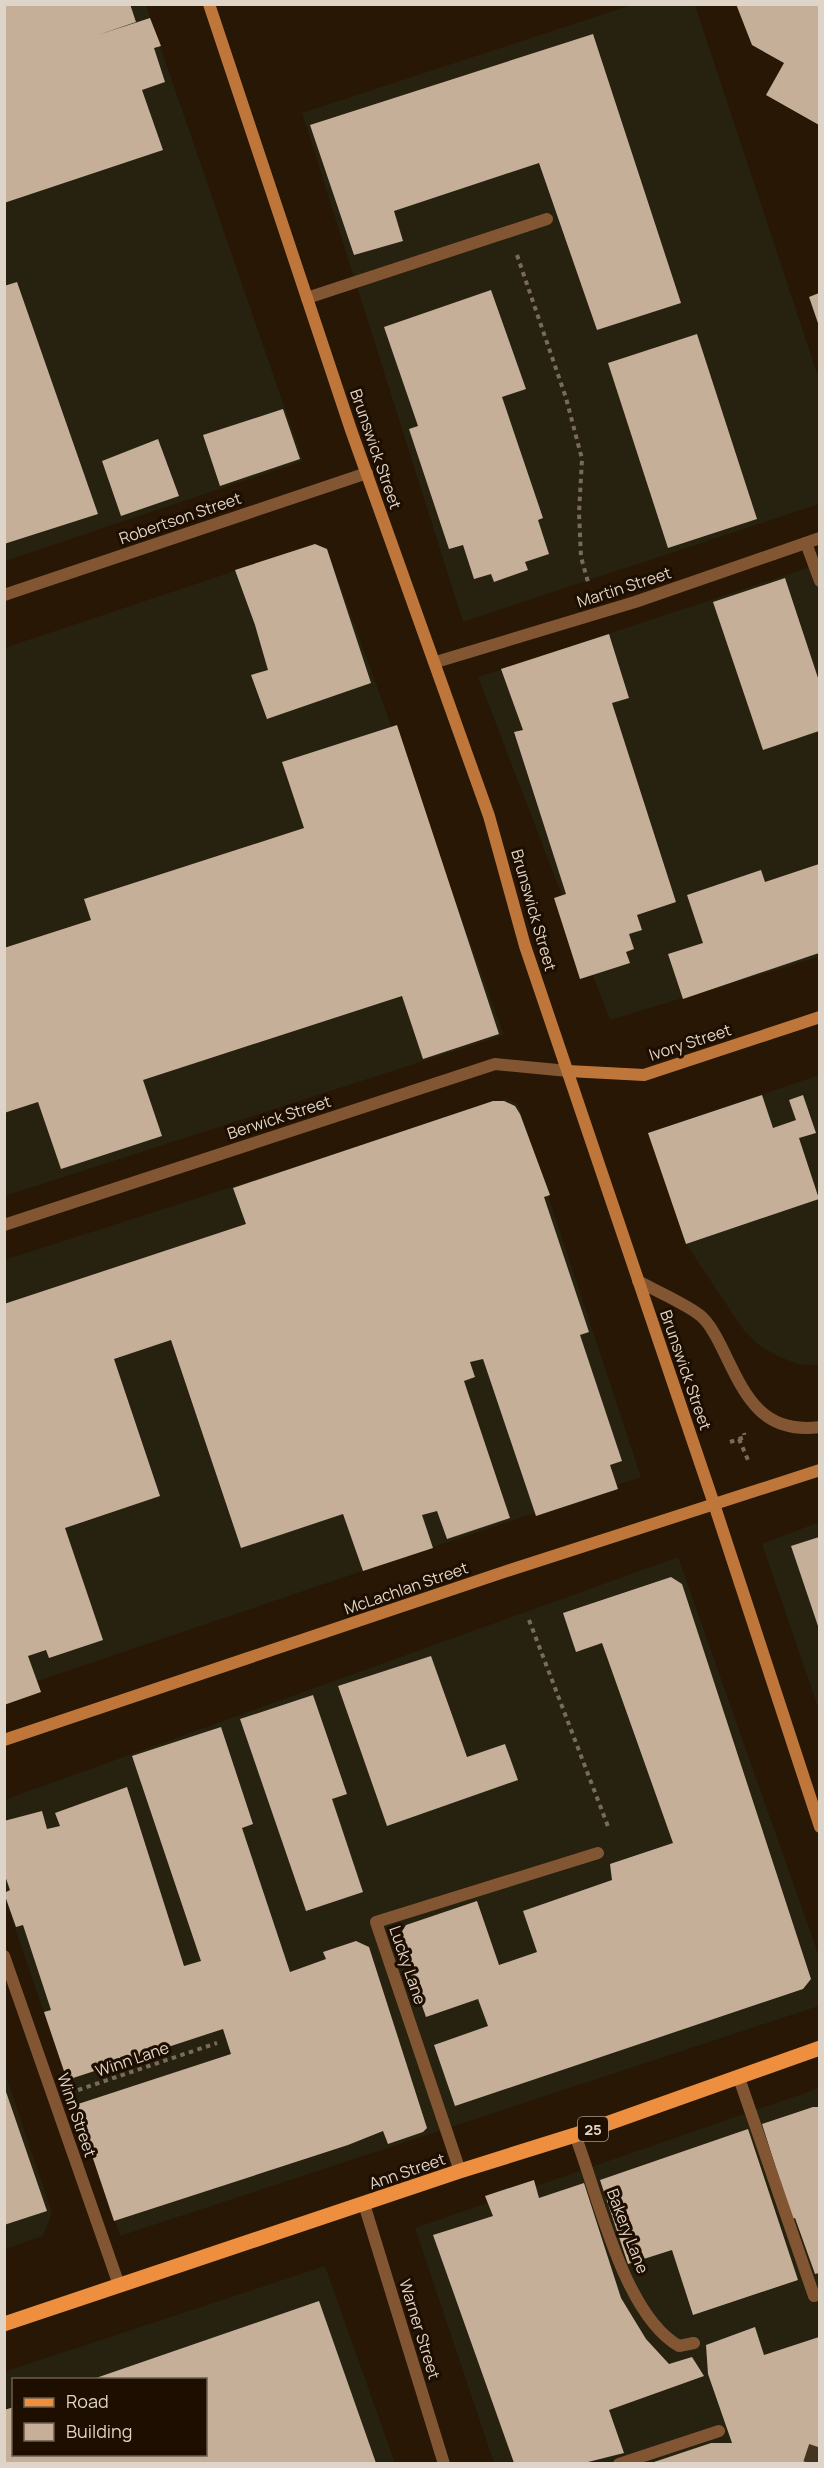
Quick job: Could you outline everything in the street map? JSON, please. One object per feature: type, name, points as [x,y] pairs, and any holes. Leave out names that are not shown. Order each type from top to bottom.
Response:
[{"type":"main road","name":"Brunswick Street","points":[[209,4],[367,473],[489,816],[525,946],[714,1504],[819,1827]]},
{"type":"main road","name":"Ivory Street","points":[[568,1071],[644,1075],[819,1017]]},
{"type":"main road","name":"McLachlan Street","points":[[4,1740],[819,1470]]},
{"type":"main road","name":"Ann Street","points":[[4,2324],[460,2171],[575,2135],[819,2048]]},
{"type":"street","points":[[308,298],[547,219]]},
{"type":"street","name":"Robertson Street","points":[[4,595],[367,473]]},
{"type":"street","name":"Martin Street","points":[[436,662],[646,598],[819,538]]},
{"type":"street","points":[[806,543],[819,581]]},
{"type":"street","name":"Berwick Street","points":[[4,1225],[495,1064],[568,1071]]},
{"type":"street","points":[[638,1281],[702,1317],[716,1336],[745,1395],[756,1409],[789,1427],[819,1427]]},
{"type":"street","name":"Lucky Lane","points":[[460,2171],[376,1922],[598,1853]]},
{"type":"street","name":"Winn Street","points":[[4,1956],[119,2285]]},
{"type":"street","points":[[739,2078],[814,2296]]},
{"type":"street","name":"Bakery Lane","points":[[575,2135],[623,2271],[649,2317],[665,2338],[679,2346],[694,2343]]},
{"type":"street","name":"Warner Street","points":[[364,2204],[444,2463]]},
{"type":"street","points":[[620,2463],[719,2431]]},
{"type":"path","points":[[509,231],[566,398],[582,459],[581,557],[588,582]]},
{"type":"path","points":[[739,1439],[748,1460]]},
{"type":"path","points":[[529,1620],[616,1845],[598,1853]]},
{"type":"path","name":"Winn Lane","points":[[54,2098],[217,2043]]},
{"type":"shaded area","points":[[4,5],[146,5],[303,461],[5,561]]},
{"type":"shaded area","points":[[631,5],[695,5],[819,379],[819,504],[463,622],[302,113]]},
{"type":"shaded area","points":[[315,544],[327,549],[504,1035],[5,1196],[4,648]]},
{"type":"shaded area","points":[[819,564],[819,957],[610,1020],[478,677]]},
{"type":"shaded area","points":[[819,1075],[819,1366],[798,1364],[779,1357],[760,1346],[744,1331],[686,1244],[648,1133]]},
{"type":"shaded area","points":[[506,1099],[518,1104],[641,1477],[5,1692],[4,1260]]},
{"type":"shaded area","points":[[819,1522],[819,1710],[762,1544]]},
{"type":"shaded area","points":[[678,1557],[819,1956],[819,2006],[120,2236],[5,1899],[4,1800]]},
{"type":"shaded area","points":[[4,2070],[52,2213],[43,2236],[5,2249]]},
{"type":"shaded area","points":[[819,2088],[819,2463],[494,2463],[415,2228]]},
{"type":"shaded area","points":[[325,2266],[395,2463],[5,2463],[4,2372]]},
{"type":"building","points":[[4,4],[130,4],[136,22],[98,35],[150,18],[161,46],[154,48],[165,82],[142,90],[163,150],[4,203]]},
{"type":"building","points":[[736,4],[819,4],[819,125],[766,95],[784,63],[752,45]]},
{"type":"building","points":[[593,34],[681,303],[597,330],[539,163],[394,211],[403,241],[354,255],[310,125]]},
{"type":"building","points":[[17,282],[98,514],[4,544],[4,286]]},
{"type":"building","points":[[491,290],[526,389],[502,397],[543,518],[538,520],[549,554],[525,562],[528,570],[494,582],[491,574],[474,579],[463,545],[449,549],[409,429],[418,426],[384,327]]},
{"type":"building","points":[[819,293],[819,326],[809,297]]},
{"type":"building","points":[[697,334],[757,519],[668,548],[608,363]]},
{"type":"building","points":[[283,409],[300,459],[220,486],[203,435]]},
{"type":"building","points":[[158,439],[179,496],[121,516],[102,461]]},
{"type":"building","points":[[315,544],[327,549],[371,683],[267,719],[251,675],[268,670],[235,570]]},
{"type":"building","points":[[785,578],[819,681],[819,731],[763,750],[713,602]]},
{"type":"building","points":[[609,634],[629,698],[612,703],[676,902],[637,915],[642,930],[629,934],[634,949],[626,952],[630,963],[580,979],[554,898],[566,894],[514,732],[523,730],[501,669]]},
{"type":"building","points":[[397,725],[499,1034],[423,1059],[402,996],[143,1080],[162,1136],[61,1169],[38,1102],[4,1113],[4,948],[91,920],[84,899],[304,828],[282,762]]},
{"type":"building","points":[[819,864],[819,953],[683,999],[668,954],[703,943],[687,895],[761,870],[765,882]]},
{"type":"building","points":[[762,1095],[773,1128],[796,1120],[789,1100],[803,1095],[816,1133],[799,1138],[819,1199],[686,1244],[648,1133]]},
{"type":"building","points":[[493,1101],[504,1101],[515,1106],[520,1114],[550,1195],[544,1197],[589,1332],[580,1335],[622,1461],[610,1465],[618,1489],[536,1516],[483,1359],[470,1362],[475,1377],[464,1381],[510,1518],[447,1539],[437,1511],[422,1515],[433,1548],[363,1571],[343,1514],[241,1548],[171,1340],[114,1359],[160,1496],[65,1528],[103,1640],[49,1658],[46,1650],[28,1656],[41,1692],[4,1705],[4,1304],[246,1224],[233,1188]]},
{"type":"building","points":[[819,1537],[819,1629],[791,1546]]},
{"type":"building","points":[[671,1577],[682,1584],[811,1979],[803,1989],[455,2106],[434,2045],[488,2026],[478,1999],[426,2017],[398,1938],[406,1925],[477,1901],[499,1965],[537,1952],[523,1911],[612,1880],[610,1864],[673,1843],[602,1643],[576,1652],[563,1613]]},
{"type":"building","points":[[431,1656],[467,1757],[505,1744],[518,1780],[387,1826],[338,1686]]},
{"type":"building","points":[[313,1695],[347,1794],[332,1799],[363,1892],[306,1911],[240,1719]]},
{"type":"building","points":[[221,1727],[253,1824],[242,1828],[290,1972],[326,1959],[323,1952],[356,1941],[369,1947],[427,2128],[423,2132],[388,2144],[383,2131],[348,2145],[114,2221],[75,2105],[231,2054],[223,2029],[67,2080],[44,2012],[51,2010],[23,1925],[16,1927],[4,1893],[10,1890],[4,1873],[4,1821],[42,1811],[47,1829],[60,1826],[55,1813],[127,1787],[184,1966],[201,1961],[132,1756]]},
{"type":"building","points":[[4,2086],[47,2211],[4,2225]]},
{"type":"building","points":[[819,2107],[819,2273],[815,2274],[795,2218],[792,2219],[762,2124]]},
{"type":"building","points":[[748,2129],[798,2280],[693,2315],[672,2250],[628,2264],[600,2180]]},
{"type":"building","points":[[534,2180],[539,2198],[584,2183],[621,2298],[646,2339],[669,2364],[692,2357],[704,2376],[609,2410],[624,2453],[584,2463],[514,2463],[433,2235],[493,2216],[485,2196]]},
{"type":"building","points":[[319,2301],[376,2463],[6,2463],[4,2410],[12,2408],[12,2456],[207,2456],[207,2378],[96,2378]]},
{"type":"building","points":[[755,2327],[764,2355],[819,2337],[819,2463],[651,2463],[711,2443],[732,2443],[708,2374],[706,2345]]},
{"type":"tunnel","points":[[812,2464],[820,2440]]}]
